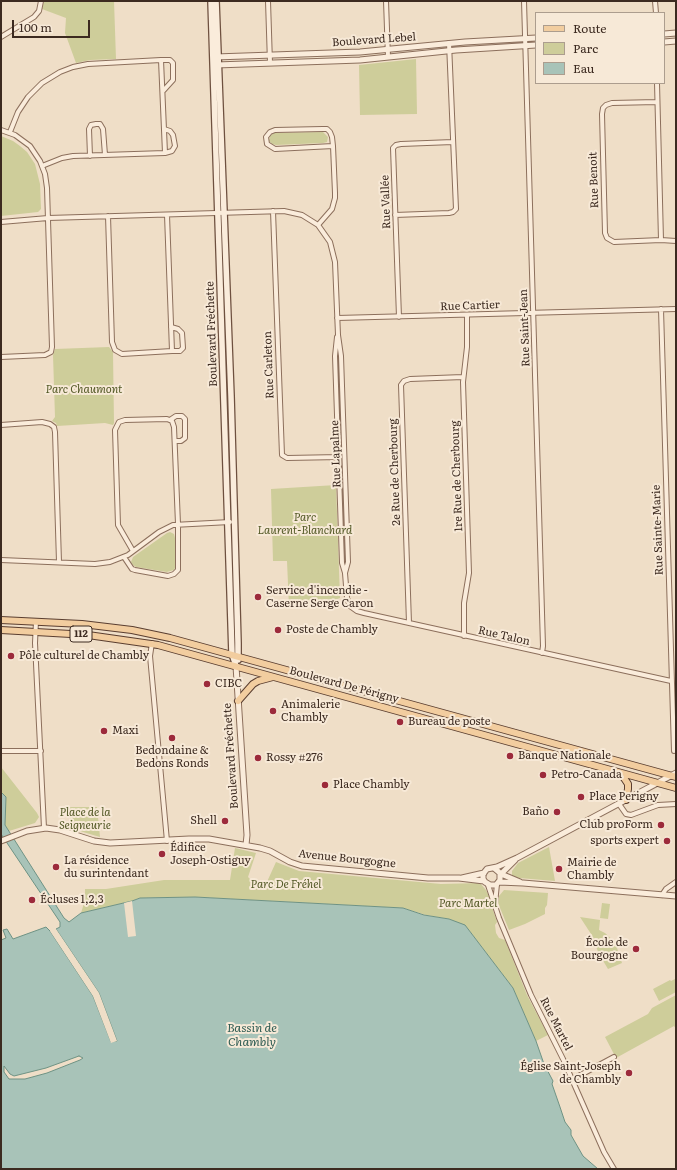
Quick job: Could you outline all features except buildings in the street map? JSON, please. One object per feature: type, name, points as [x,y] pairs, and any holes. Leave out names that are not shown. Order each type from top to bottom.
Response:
[{"type":"main road","name":"Boulevard Fréchette","points":[[211,1],[216,65],[236,666]]},
{"type":"main road","name":"Boulevard Fréchette","points":[[215,57],[216,1]]},
{"type":"main road","name":"Boulevard De Périgny","points":[[1,620],[76,623],[142,632],[175,639],[674,776]]},
{"type":"main road","name":"Boulevard De Périgny","points":[[1,630],[95,636],[152,644],[676,788]]},
{"type":"main road","points":[[238,701],[258,680],[275,677]]},
{"type":"main road","points":[[615,771],[623,777],[628,784],[626,800]]},
{"type":"street","points":[[1,37],[34,17],[39,10],[40,1]]},
{"type":"street","points":[[268,1],[270,63]]},
{"type":"street","points":[[386,1],[388,57]]},
{"type":"street","name":"Rue Saint-Jean","points":[[524,1],[542,653]]},
{"type":"street","points":[[655,1],[656,12]]},
{"type":"street","points":[[665,34],[676,33]]},
{"type":"street","name":"Boulevard Lebel","points":[[215,57],[360,52],[449,43],[535,38]]},
{"type":"street","points":[[665,42],[676,41]]},
{"type":"street","points":[[395,216],[448,213],[455,210],[449,43]]},
{"type":"street","name":"Boulevard Lebel","points":[[216,65],[360,60],[450,51],[535,45]]},
{"type":"street","points":[[162,60],[165,153]]},
{"type":"street","points":[[10,132],[18,112],[28,97],[42,83],[60,72],[84,64],[170,60],[173,63],[172,80],[163,91]]},
{"type":"street","points":[[657,84],[661,240]]},
{"type":"street","name":"Rue Benoit","points":[[657,102],[612,103],[603,108],[605,233],[607,238],[614,242],[661,240],[676,241]]},
{"type":"street","points":[[90,156],[89,129],[91,125],[96,124],[100,124],[103,129],[105,155]]},
{"type":"street","points":[[42,166],[66,157],[165,153],[172,151],[175,146],[173,135],[164,129]]},
{"type":"street","points":[[1,130],[10,132],[21,138],[30,146],[42,166],[47,185],[52,350],[45,355],[1,357]]},
{"type":"street","points":[[318,225],[329,213],[334,203],[333,146],[329,130],[273,130],[268,133],[266,139],[267,144],[275,149],[333,146]]},
{"type":"street","name":"Rue Vallée","points":[[399,317],[393,147],[401,144],[453,142]]},
{"type":"street","name":"Rue Carleton","points":[[273,211],[281,452],[283,456],[287,458],[345,457]]},
{"type":"street","name":"Rue Lapalme","points":[[1,222],[48,218],[289,211],[299,214],[318,225],[327,236],[333,251],[335,265],[338,335],[341,356],[345,457],[348,562],[345,573]]},
{"type":"street","points":[[167,215],[172,351]]},
{"type":"street","points":[[108,216],[113,347],[116,351],[122,354],[180,351],[183,348],[182,333],[178,329],[171,327]]},
{"type":"street","name":"Rue Sainte-Marie","points":[[661,309],[671,681],[674,693],[674,751]]},
{"type":"street","name":"Rue Cartier","points":[[337,318],[676,309]]},
{"type":"street","name":"1re Rue de Cherbourg","points":[[464,636],[464,603],[469,568],[462,377],[467,347],[467,315]]},
{"type":"street","name":"Rue Lapalme","points":[[338,335],[335,352],[338,457],[342,563],[345,573],[346,592]]},
{"type":"street","name":"2e Rue de Cherbourg","points":[[409,623],[401,385],[404,381],[410,379],[462,377]]},
{"type":"street","points":[[133,551],[118,525],[115,430],[117,424],[125,420],[170,420],[178,416],[183,417],[185,419],[185,438],[181,441],[175,441]]},
{"type":"street","points":[[124,557],[134,570],[165,576],[174,574],[178,570],[175,441],[174,425],[170,420]]},
{"type":"street","points":[[1,425],[45,422],[54,427],[56,440],[59,562]]},
{"type":"street","points":[[1,560],[113,562],[124,557],[162,530],[178,524],[231,522]]},
{"type":"street","name":"Rue Talon","points":[[346,592],[349,604],[357,610],[464,636],[671,681]]},
{"type":"street","points":[[36,621],[35,632],[44,828]]},
{"type":"street","points":[[152,644],[150,656],[166,840]]},
{"type":"street","name":"Boulevard Fréchette","points":[[236,666],[247,835],[246,845]]},
{"type":"street","points":[[1,751],[41,751]]},
{"type":"street","points":[[674,776],[517,858],[494,868],[488,868],[483,876],[486,883],[493,886],[498,883],[523,883],[676,896]]},
{"type":"street","points":[[619,804],[625,813],[631,815],[658,805],[676,804]]},
{"type":"street","name":"Avenue Bourgogne","points":[[1,841],[21,833],[44,828],[57,829],[90,840],[107,843],[124,844],[166,840],[205,839],[246,845],[266,850],[290,862],[302,866],[428,878],[459,878],[486,883]]},
{"type":"street","points":[[498,883],[501,878],[501,874],[517,858]]},
{"type":"street","points":[[494,868],[501,874],[523,883]]},
{"type":"street","name":"Avenue Bourgogne","points":[[459,878],[484,873]]},
{"type":"street","points":[[662,895],[666,889],[676,882]]},
{"type":"street","name":"Rue Martel","points":[[486,883],[531,995],[573,1079],[604,1152],[614,1169]]},
{"type":"street","name":"Rue Martel","points":[[495,906],[498,883]]},
{"type":"street","points":[[573,1079],[614,1057]]},
{"type":"green space","points":[[44,1],[114,1],[116,59],[90,60],[76,63],[65,33],[66,18],[42,9]]},
{"type":"green space","points":[[416,59],[417,114],[360,115],[359,65]]},
{"type":"green space","points":[[323,132],[328,137],[327,142],[323,143],[276,145],[269,141],[270,136],[274,133]]},
{"type":"green space","points":[[1,136],[20,146],[27,152],[35,164],[40,184],[41,209],[38,212],[1,216]]},
{"type":"green space","name":"Parc Chaumont","points":[[109,347],[113,352],[113,425],[105,423],[57,426],[56,423],[52,421],[55,417],[53,355],[55,349]]},
{"type":"green space","name":"Parc Laurent-Blanchard","points":[[336,485],[340,598],[318,606],[289,607],[287,561],[273,561],[271,489]]},
{"type":"green space","points":[[170,532],[174,534],[175,538],[176,566],[174,570],[167,572],[136,567],[133,565],[131,562],[133,557]]},
{"type":"green space","points":[[1,767],[37,813],[39,817],[35,823],[9,831],[5,825],[6,797],[1,792]]},
{"type":"green space","name":"Place de la Seigneurie","points":[[70,807],[97,807],[100,837],[70,827]]},
{"type":"green space","points":[[549,847],[555,881],[512,876],[512,871],[518,863]]},
{"type":"green space","name":"Parc De Fréhel","points":[[235,848],[256,853],[248,877],[266,884],[276,862],[299,871],[441,884],[480,883],[489,896],[497,922],[495,925],[496,933],[499,938],[505,940],[527,995],[548,1035],[536,1041],[513,988],[468,929],[449,919],[426,915],[403,908],[195,897],[140,898],[81,913],[85,900],[85,889],[106,889],[164,880],[230,880]]},
{"type":"green space","points":[[504,890],[548,893],[545,914],[509,930],[498,903],[499,896]]},
{"type":"green space","points":[[602,903],[610,904],[608,919],[600,918]]},
{"type":"green space","points":[[580,917],[600,920],[599,930],[615,942],[622,963],[608,969],[599,954],[591,934]]},
{"type":"green space","points":[[676,977],[676,992],[659,1001],[653,989],[675,979]]},
{"type":"green space","points":[[676,995],[676,1029],[674,1026],[616,1058],[605,1037],[648,1014],[652,1008]]},
{"type":"water","name":"Bassin de Chambly","points":[[1,792],[6,797],[5,825],[64,918],[69,922],[81,913],[140,898],[195,897],[403,908],[424,915],[449,919],[465,925],[513,988],[536,1041],[544,1064],[553,1081],[552,1084],[565,1122],[571,1130],[571,1135],[583,1156],[598,1169],[1,1169],[1,940],[6,938],[3,930],[7,929],[13,939],[46,927],[93,996],[111,1042],[117,1041],[99,993],[56,929],[60,927],[60,922],[1,834]],"holes":[[[79,1056],[83,1058],[47,1073],[25,1079],[9,1079],[4,1072],[4,1066],[10,1074],[14,1076],[46,1068]]]},
{"type":"pier","points":[[132,901],[136,936],[128,937],[124,903]]},
{"type":"pier","points":[[56,929],[99,993],[117,1041],[111,1043],[93,996],[50,931],[52,930],[95,995],[114,1040],[97,994],[54,930]]},
{"type":"place","name":"Service d'incendie - Caserne Serge Caron","points":[[258,597]]},
{"type":"place","name":"Poste de Chambly","points":[[278,630]]},
{"type":"place","name":"Pôle culturel de Chambly","points":[[11,656]]},
{"type":"place","name":"CIBC","points":[[207,684]]},
{"type":"place","name":"Animalerie Chambly","points":[[273,711]]},
{"type":"place","name":"Bureau de poste","points":[[400,722]]},
{"type":"place","name":"Maxi","points":[[104,731]]},
{"type":"place","name":"Bedondaine & Bedons Ronds","points":[[172,738]]},
{"type":"place","name":"Banque Nationale","points":[[510,756]]},
{"type":"place","name":"Rossy #276","points":[[258,758]]},
{"type":"place","name":"Petro-Canada","points":[[543,775]]},
{"type":"place","name":"Place Chambly","points":[[325,785]]},
{"type":"place","name":"Place Perigny","points":[[581,797]]},
{"type":"place","name":"Baño","points":[[557,812]]},
{"type":"place","name":"Shell","points":[[225,821]]},
{"type":"place","name":"Club proForm","points":[[661,825]]},
{"type":"place","name":"sports expert","points":[[667,841]]},
{"type":"place","name":"Édifice Joseph-Ostiguy","points":[[162,854]]},
{"type":"place","name":"La résidence du surintendant","points":[[56,867]]},
{"type":"place","name":"Mairie de Chambly","points":[[559,869]]},
{"type":"place","name":"Écluses 1,2,3","points":[[32,900]]},
{"type":"place","name":"École de Bourgogne","points":[[636,949]]},
{"type":"place","name":"Église Saint-Joseph de Chambly","points":[[629,1073]]},
{"type":"park label","name":"Parc Martel","points":[[468,904]]}]
